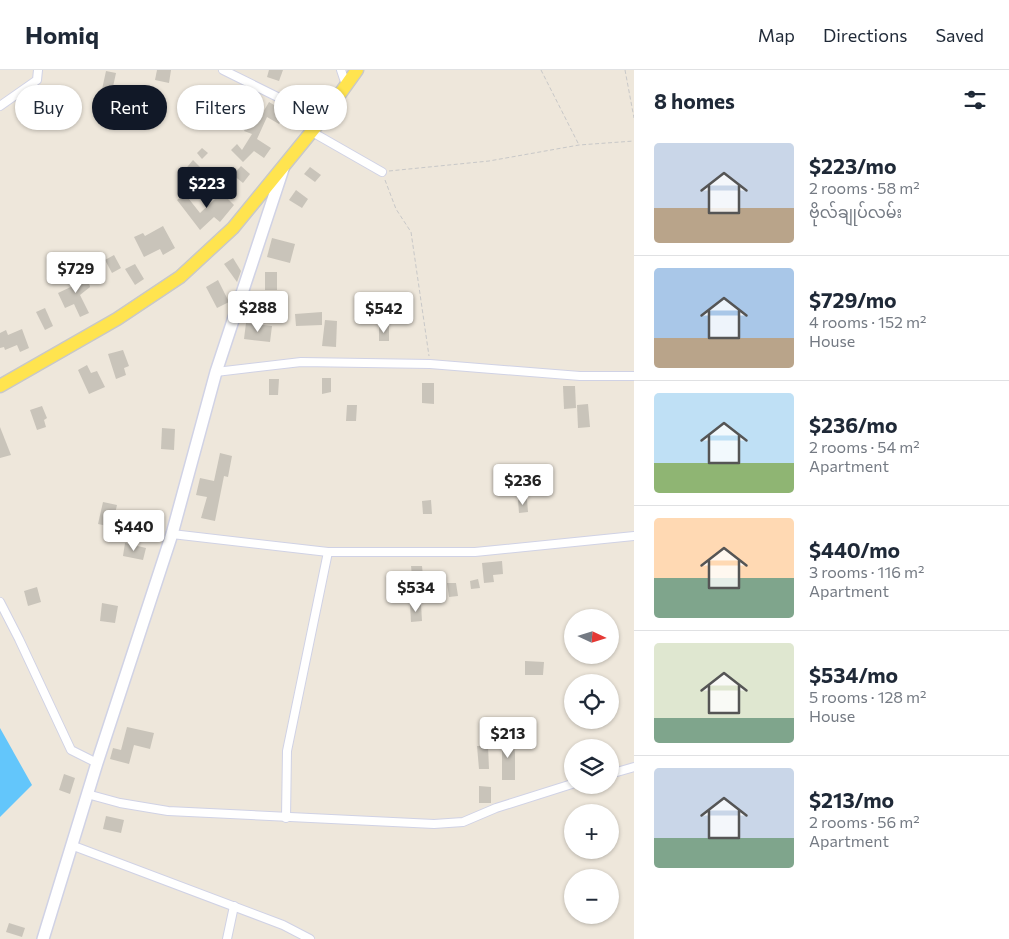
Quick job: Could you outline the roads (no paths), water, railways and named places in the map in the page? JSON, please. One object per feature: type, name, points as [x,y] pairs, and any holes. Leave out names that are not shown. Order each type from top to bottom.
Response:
[{"type":"main road","points":[[346,85],[357,70]]},
{"type":"main road","points":[[0,386],[117,318],[180,277],[233,228],[285,162],[312,132]]},
{"type":"street","points":[[0,106],[37,80],[38,70]]},
{"type":"street","points":[[223,70],[274,95]]},
{"type":"street","points":[[341,70],[346,85]]},
{"type":"street","points":[[312,132],[382,172]]},
{"type":"street","points":[[43,939],[96,763],[172,534],[216,372],[285,162]]},
{"type":"street","points":[[216,372],[301,362],[430,364],[580,376],[634,376]]},
{"type":"street","points":[[172,534],[328,552],[474,552],[634,536]]},
{"type":"street","points":[[286,818],[287,751],[328,552]]},
{"type":"street","points":[[0,602],[72,750],[96,763]]},
{"type":"street","points":[[619,771],[634,767]]},
{"type":"street","points":[[87,794],[120,803],[168,811],[434,824],[463,822],[496,808],[564,787]]},
{"type":"street","points":[[71,845],[234,906],[282,925],[310,939]]},
{"type":"street","points":[[226,939],[234,906]]},
{"type":"water","points":[[0,728],[32,785],[0,817]]}]
